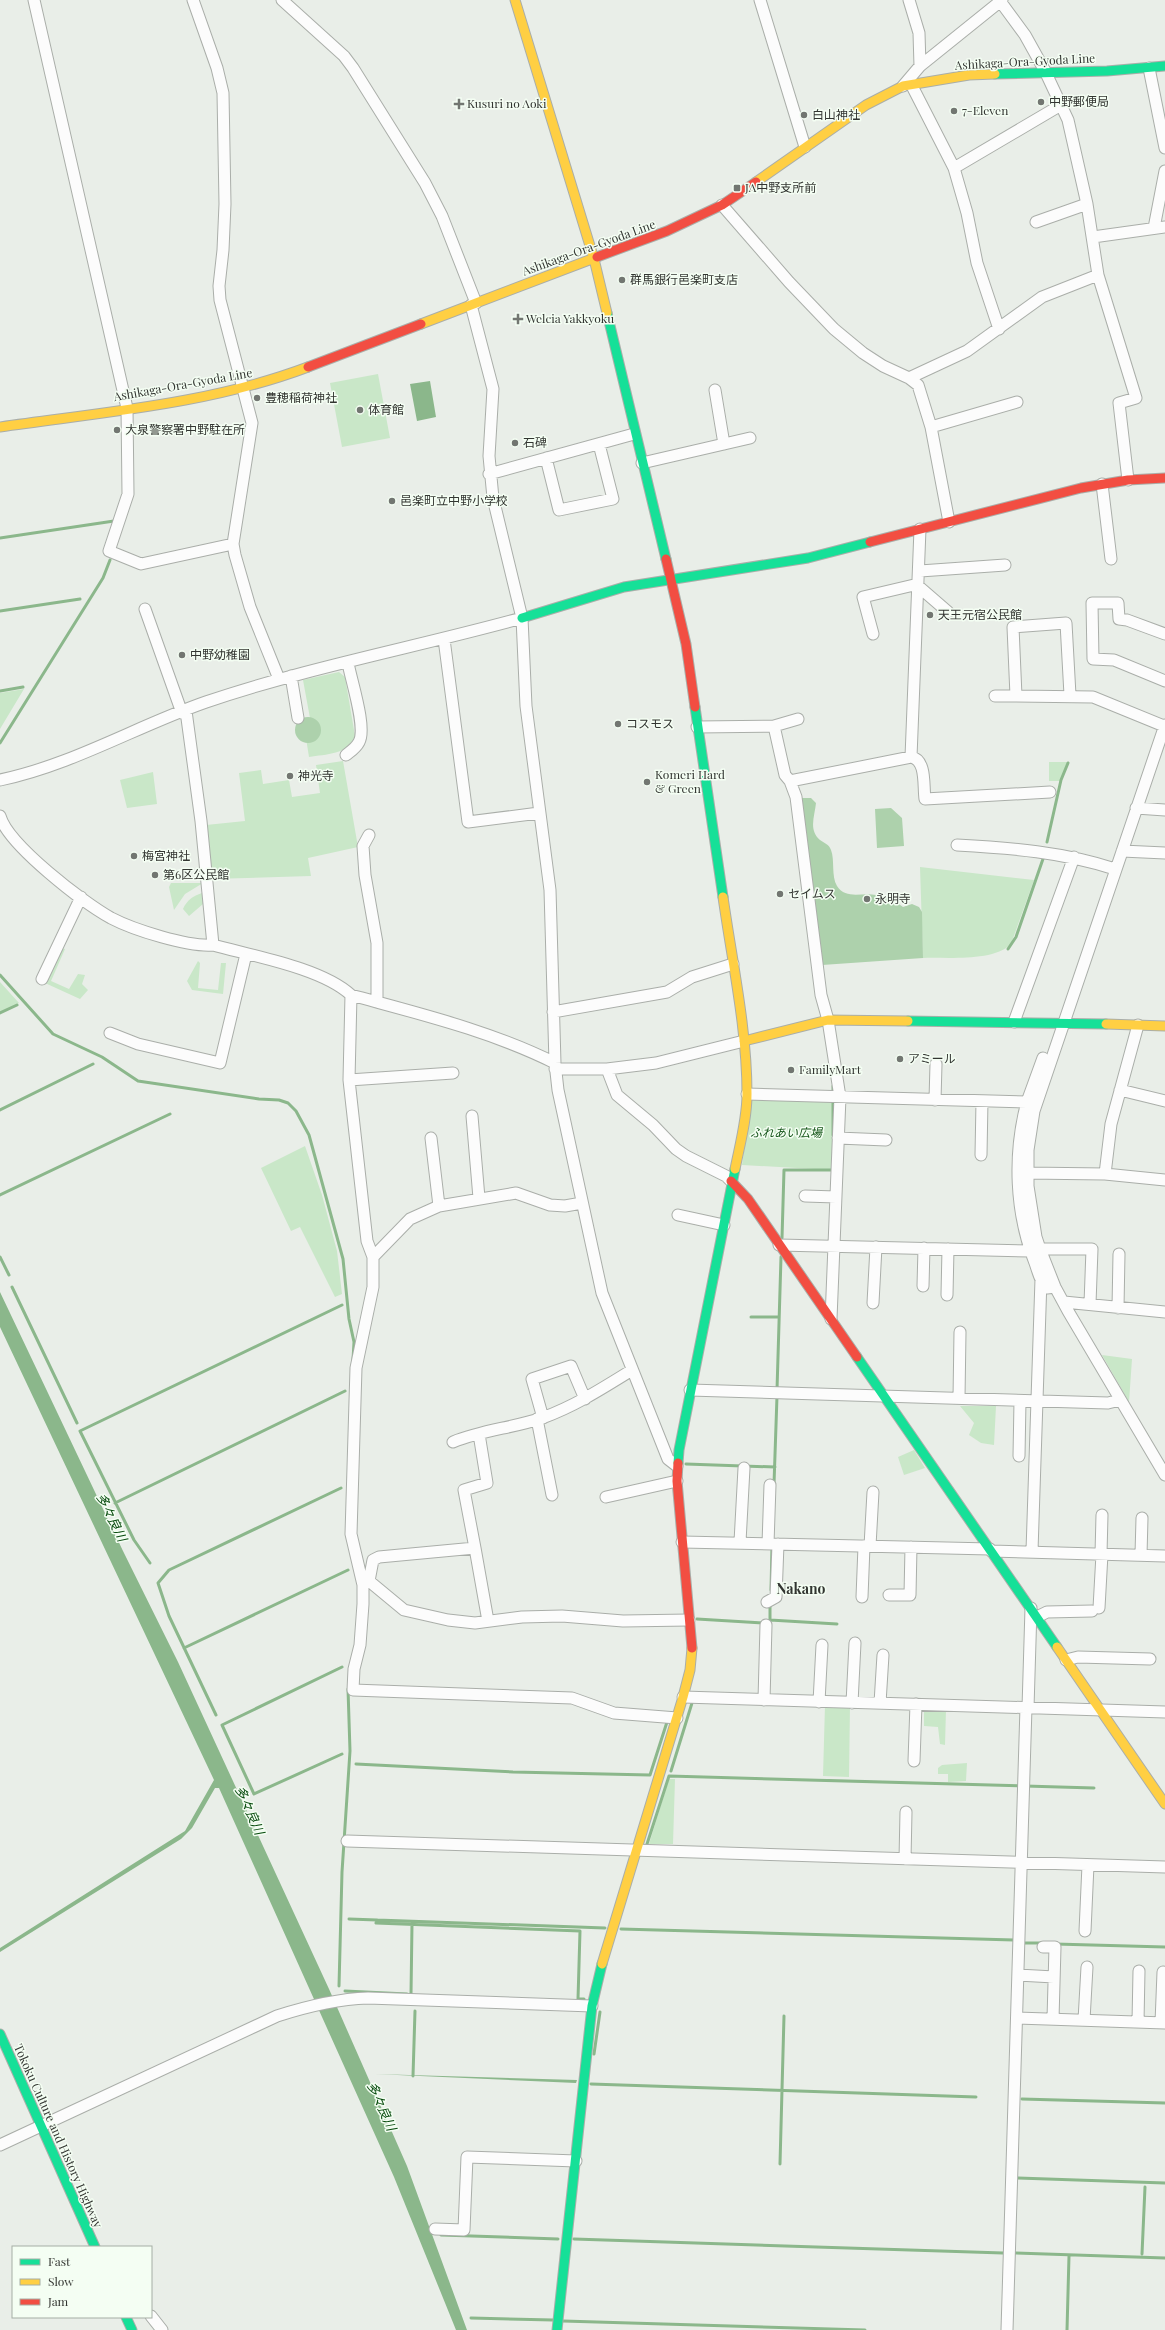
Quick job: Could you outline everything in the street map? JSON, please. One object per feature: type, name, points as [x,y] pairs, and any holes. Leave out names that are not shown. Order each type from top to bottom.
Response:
[{"type":"main road","points":[[515,0],[594,259],[634,434],[686,644],[744,1041],[747,1094],[745,1121],[690,1390],[677,1466],[677,1481],[692,1651],[690,1670],[677,1718],[606,1946],[592,2006],[557,2330]]},
{"type":"main road","name":"Ashikaga-Ora-Gyoda Line","points":[[0,427],[127,408],[244,388],[286,375],[594,259],[667,231],[722,205],[866,105],[907,85],[969,75],[1149,68],[1165,66]]},
{"type":"main road","points":[[522,618],[624,588],[670,579],[808,558],[1102,484],[1128,480],[1165,478]]},
{"type":"main road","points":[[744,1041],[828,1020],[1063,1022],[1165,1026]]},
{"type":"main road","points":[[732,1181],[748,1199],[1165,1804]]},
{"type":"main road","name":"Tokoku Culture and History Highway","points":[[0,2034],[95,2246]]},
{"type":"main road","points":[[126,2318],[132,2330]]},
{"type":"street","points":[[34,0],[127,408],[128,494],[109,551],[141,564],[233,544]]},
{"type":"street","points":[[193,0],[217,68],[223,93],[225,204],[223,250],[219,286],[220,300],[252,423],[233,544],[250,607],[279,679]]},
{"type":"street","points":[[282,0],[344,56],[353,68],[425,183],[442,216],[473,304],[493,389],[489,474],[493,498],[522,618],[526,706],[550,890],[555,1066],[582,1203],[602,1293],[668,1459],[677,1466]]},
{"type":"street","points":[[760,0],[805,147]]},
{"type":"street","points":[[909,0],[919,33],[920,66]]},
{"type":"street","points":[[999,329],[977,263],[967,213],[954,168],[907,85],[920,66],[997,2],[1026,35],[1068,120],[1094,237],[1098,275],[1136,398],[1119,402],[1128,480]]},
{"type":"street","points":[[1149,68],[1165,148]]},
{"type":"street","points":[[954,168],[1061,105]]},
{"type":"street","points":[[1094,237],[1160,227],[1165,171]]},
{"type":"street","points":[[1036,222],[1087,204]]},
{"type":"street","points":[[722,205],[789,282],[834,329],[863,353],[883,366],[910,378],[918,385],[931,427],[949,522]]},
{"type":"street","points":[[910,378],[967,351],[1042,297],[1098,275]]},
{"type":"street","points":[[715,390],[724,444]]},
{"type":"street","points":[[931,427],[1016,402]]},
{"type":"street","points":[[489,474],[634,434]]},
{"type":"street","points":[[642,463],[750,438]]},
{"type":"street","points":[[546,458],[559,510],[613,499],[599,444]]},
{"type":"street","points":[[1102,484],[1111,559]]},
{"type":"street","points":[[911,757],[918,586],[920,571],[920,529]]},
{"type":"street","points":[[920,571],[1005,565]]},
{"type":"street","points":[[873,634],[863,597],[909,585],[918,586],[948,612]]},
{"type":"street","points":[[1165,634],[1127,620],[1119,619],[1118,603],[1092,604],[1093,659],[1114,660],[1165,681]]},
{"type":"street","points":[[145,609],[184,712],[201,821],[213,946]]},
{"type":"street","points":[[0,780],[77,755],[205,703],[279,679],[444,639],[522,618]]},
{"type":"street","points":[[1016,696],[1013,627],[1066,623],[1070,695]]},
{"type":"street","points":[[444,639],[468,822],[539,813]]},
{"type":"street","points":[[346,755],[355,748],[360,741],[361,727],[348,663]]},
{"type":"street","points":[[291,676],[298,718]]},
{"type":"street","points":[[995,696],[1070,695],[1093,697],[1165,726],[1115,869],[1034,1111],[1028,1150],[1027,1173],[1036,1237],[1035,1250],[1041,1279],[1032,1551]]},
{"type":"street","points":[[698,727],[774,726],[798,720]]},
{"type":"street","points":[[774,726],[785,775],[790,781],[796,797],[821,995],[828,1020],[840,1097],[831,1319]]},
{"type":"street","points":[[790,781],[911,757],[917,758],[921,763],[925,799],[1050,792]]},
{"type":"street","points":[[1136,808],[1165,810]]},
{"type":"street","points":[[0,816],[6,830],[22,848],[81,897],[112,918],[133,926],[200,946],[213,946],[246,954],[315,974],[341,986],[351,995],[486,1035],[526,1049],[555,1066],[607,1069],[656,1063],[744,1041]]},
{"type":"street","points":[[369,835],[363,846],[365,875],[377,943],[377,1002]]},
{"type":"street","points":[[957,845],[1023,849],[1074,857],[1115,869]]},
{"type":"street","points":[[1122,851],[1165,853]]},
{"type":"street","points":[[1014,1022],[1074,857]]},
{"type":"street","points":[[42,980],[81,897]]},
{"type":"street","points":[[110,1033],[138,1044],[220,1063],[246,954]]},
{"type":"street","points":[[553,1012],[667,992],[692,977],[733,964]]},
{"type":"street","points":[[351,995],[349,1080],[367,1241],[373,1257],[372,1294],[356,1368],[351,1478],[351,1534],[366,1583],[404,1610],[448,1620],[475,1623],[522,1617],[562,1616],[623,1621],[689,1620]]},
{"type":"street","points":[[1105,1174],[1111,1124],[1138,1025]]},
{"type":"street","points":[[1043,1058],[1027,1102],[1020,1134],[1018,1172],[1021,1212],[1035,1250],[1055,1287],[1120,1400],[1160,1458],[1165,1475]]},
{"type":"street","points":[[935,1100],[936,1064]]},
{"type":"street","points":[[607,1069],[617,1095],[653,1125],[676,1149],[686,1156],[726,1176],[732,1181]]},
{"type":"street","points":[[349,1080],[453,1073]]},
{"type":"street","points":[[1120,1090],[1165,1101]]},
{"type":"street","points":[[747,1094],[1027,1102]]},
{"type":"street","points":[[981,1155],[982,1101]]},
{"type":"street","points":[[472,1116],[479,1198]]},
{"type":"street","points":[[431,1138],[439,1206]]},
{"type":"street","points":[[838,1138],[886,1140]]},
{"type":"street","points":[[1027,1173],[1105,1174],[1165,1180]]},
{"type":"street","points":[[373,1257],[410,1218],[439,1206],[479,1198],[516,1193],[550,1205],[582,1203]]},
{"type":"street","points":[[805,1196],[836,1197]]},
{"type":"street","points":[[678,1215],[724,1225]]},
{"type":"street","points":[[779,1245],[834,1245],[948,1249],[1092,1249],[1090,1304]]},
{"type":"street","points":[[873,1303],[876,1246]]},
{"type":"street","points":[[923,1286],[924,1248]]},
{"type":"street","points":[[947,1295],[948,1249]]},
{"type":"street","points":[[1118,1308],[1119,1254]]},
{"type":"street","points":[[1041,1279],[1047,1288],[1055,1287]]},
{"type":"street","points":[[1064,1302],[1165,1312]]},
{"type":"street","points":[[959,1398],[960,1332]]},
{"type":"street","points":[[552,1495],[540,1418],[532,1379],[571,1366],[585,1399]]},
{"type":"street","points":[[453,1442],[540,1418],[585,1399],[632,1370]]},
{"type":"street","points":[[690,1390],[1020,1401],[1108,1403],[1120,1400]]},
{"type":"street","points":[[1019,1456],[1020,1401]]},
{"type":"street","points":[[479,1434],[487,1483],[464,1490],[488,1621]]},
{"type":"street","points":[[740,1542],[744,1468]]},
{"type":"street","points":[[606,1497],[677,1481]]},
{"type":"street","points":[[767,1602],[776,1597],[770,1485]]},
{"type":"street","points":[[862,1597],[873,1492]]},
{"type":"street","points":[[1037,1617],[1047,1612],[1096,1610],[1101,1554],[1102,1515]]},
{"type":"street","points":[[1141,1555],[1142,1518]]},
{"type":"street","points":[[682,1542],[740,1542],[1165,1556]]},
{"type":"street","points":[[889,1595],[910,1596],[911,1547]]},
{"type":"street","points":[[475,1548],[379,1557],[374,1560],[366,1583],[360,1645],[354,1669],[353,1690],[572,1698],[614,1713],[677,1718]]},
{"type":"street","points":[[1007,2330],[1030,1608]]},
{"type":"street","points":[[764,1700],[766,1625]]},
{"type":"street","points":[[852,1703],[855,1643]]},
{"type":"street","points":[[819,1702],[822,1645]]},
{"type":"street","points":[[880,1703],[883,1654]]},
{"type":"street","points":[[1066,1660],[1078,1657],[1150,1659]]},
{"type":"street","points":[[683,1697],[1165,1712]]},
{"type":"street","points":[[914,1761],[916,1704]]},
{"type":"street","points":[[905,1859],[906,1812]]},
{"type":"street","points":[[347,1841],[1165,1867]]},
{"type":"street","points":[[1085,1931],[1088,1865]]},
{"type":"street","points":[[1043,1947],[1055,1947],[1053,2019]]},
{"type":"street","points":[[1084,2020],[1087,1967]]},
{"type":"street","points":[[1138,2022],[1139,1971]]},
{"type":"street","points":[[1017,2018],[1163,2023],[1163,1972]]},
{"type":"street","points":[[1018,1975],[1054,1977]]},
{"type":"street","points":[[0,2144],[277,2016],[307,2006],[335,2000],[368,1998],[592,2006]]},
{"type":"street","points":[[435,2230],[464,2230],[467,2158],[576,2161]]},
{"type":"street","points":[[152,2317],[162,2330]]},
{"type":"green space","name":"体育館","points":[[378,374],[390,438],[342,447],[330,383]]},
{"type":"green space","points":[[339,672],[345,677],[355,736],[352,742],[342,750],[329,754],[309,757],[305,732],[312,729],[303,680]]},
{"type":"green space","points":[[24,689],[0,729],[0,693]]},
{"type":"green space","points":[[343,761],[358,847],[308,858],[311,876],[211,879],[206,825],[245,821],[239,773],[261,770],[263,784],[289,780],[292,797],[320,793],[316,765]]},
{"type":"green space","points":[[1049,762],[1068,762],[1060,781],[1049,781]]},
{"type":"green space","points":[[153,772],[157,804],[127,808],[120,780]]},
{"type":"green space","points":[[920,867],[1034,880],[1011,944],[1003,950],[982,956],[923,958]]},
{"type":"green space","points":[[171,883],[203,883],[185,894],[174,910],[169,887]]},
{"type":"green space","points":[[202,893],[207,896],[207,904],[203,904],[189,916],[183,909],[186,903]]},
{"type":"green space","points":[[61,948],[65,949],[51,981],[69,989],[78,974],[85,975],[82,984],[88,990],[80,999],[45,983]]},
{"type":"green space","points":[[198,961],[200,963],[198,988],[218,990],[221,963],[226,963],[223,994],[192,990],[187,981]]},
{"type":"green space","points":[[0,982],[19,1003],[0,1012]]},
{"type":"green space","name":"ふれあい広場","points":[[752,1097],[832,1099],[832,1170],[742,1165]]},
{"type":"green space","points":[[305,1146],[322,1195],[337,1251],[342,1294],[335,1297],[300,1227],[291,1231],[261,1168]]},
{"type":"green space","points":[[1102,1355],[1132,1359],[1129,1402]]},
{"type":"green space","points":[[960,1406],[996,1406],[994,1445],[981,1443],[969,1435],[974,1423]]},
{"type":"green space","points":[[914,1450],[925,1468],[904,1475],[898,1457]]},
{"type":"green space","points":[[825,1705],[850,1705],[849,1777],[823,1776]]},
{"type":"green space","points":[[924,1709],[946,1710],[945,1745],[940,1744],[938,1727],[924,1726]]},
{"type":"green space","points":[[967,1763],[966,1781],[948,1782],[948,1774],[938,1774],[938,1768],[942,1765]]},
{"type":"green space","points":[[669,1779],[675,1779],[673,1844],[649,1844]]},
{"type":"shaded area","points":[[430,381],[436,417],[417,421],[410,384]]},
{"type":"shaded area","points":[[308,717],[317,721],[321,730],[317,739],[308,743],[299,739],[295,730],[299,721]]},
{"type":"shaded area","points":[[799,798],[811,798],[816,803],[813,822],[814,832],[820,840],[830,848],[833,858],[835,882],[841,890],[845,893],[855,895],[871,894],[883,896],[903,907],[912,904],[919,907],[922,912],[923,958],[822,965]]},
{"type":"shaded area","points":[[891,808],[902,818],[904,846],[877,848],[875,809]]},
{"type":"shaded area","points":[[0,1292],[123,1551],[178,1662],[329,1989],[407,2166],[467,2330],[456,2330],[394,2177],[219,1788],[215,1788],[192,1828],[181,1839],[0,1952],[0,1948],[185,1831],[214,1780],[0,1327]]},
{"type":"shaded area","points":[[375,2074],[577,2080],[576,2083]]},
{"type":"waterway","points":[[0,538],[114,521]]},
{"type":"waterway","points":[[0,743],[103,578],[110,560]]},
{"type":"waterway","points":[[0,611],[80,599]]},
{"type":"waterway","points":[[0,691],[23,687]]},
{"type":"waterway","points":[[1047,842],[1061,780],[1068,763]]},
{"type":"waterway","points":[[1008,949],[1016,937],[1044,856]]},
{"type":"waterway","points":[[0,975],[53,1034],[102,1057],[138,1081],[259,1099],[279,1100],[288,1103],[296,1111],[309,1135],[343,1259],[349,1319],[354,1342],[353,1360]]},
{"type":"waterway","points":[[0,1013],[17,1005]]},
{"type":"waterway","points":[[0,1110],[93,1064]]},
{"type":"waterway","points":[[833,1086],[833,1135]]},
{"type":"waterway","points":[[0,1195],[170,1114]]},
{"type":"waterway","points":[[782,1238],[784,1170],[833,1170]]},
{"type":"waterway","points":[[0,1257],[9,1275]]},
{"type":"waterway","points":[[777,1390],[781,1257]]},
{"type":"waterway","points":[[12,1287],[77,1423]]},
{"type":"waterway","name":"多々良川","points":[[150,1563],[134,1540],[80,1431],[342,1305]]},
{"type":"waterway","points":[[751,1317],[779,1317]]},
{"type":"waterway","name":"多々良川","points":[[115,1503],[345,1391]]},
{"type":"waterway","points":[[774,1484],[777,1396]]},
{"type":"waterway","points":[[686,1464],[775,1467]]},
{"type":"waterway","points":[[216,1715],[169,1616],[158,1583],[169,1570],[341,1488]]},
{"type":"waterway","points":[[771,1590],[772,1546]]},
{"type":"waterway","points":[[184,1648],[348,1570]]},
{"type":"waterway","points":[[697,1619],[763,1623],[770,1620],[770,1604]]},
{"type":"waterway","points":[[770,1620],[837,1624]]},
{"type":"waterway","name":"多々良川","points":[[342,1667],[222,1725],[254,1794],[342,1754]]},
{"type":"waterway","points":[[339,1986],[342,1872],[350,1751],[348,1689]]},
{"type":"waterway","points":[[671,1771],[692,1703]]},
{"type":"waterway","points":[[356,1764],[513,1772],[650,1775],[667,1722]]},
{"type":"waterway","points":[[647,1844],[669,1776],[1094,1788]]},
{"type":"waterway","points":[[349,1919],[605,1928]]},
{"type":"waterway","points":[[377,1920],[376,1923],[580,1931],[578,1999],[584,1999]]},
{"type":"waterway","points":[[411,1994],[412,1924]]},
{"type":"waterway","points":[[621,1929],[1014,1940]]},
{"type":"waterway","points":[[1023,1943],[1042,1943]]},
{"type":"waterway","points":[[1055,1944],[1165,1947]]},
{"type":"waterway","points":[[345,1991],[407,1994]]},
{"type":"waterway","points":[[413,2076],[415,2011]]},
{"type":"waterway","points":[[594,2054],[600,2012]]},
{"type":"waterway","points":[[780,2164],[784,2016]]},
{"type":"waterway","points":[[591,2084],[976,2097]]},
{"type":"waterway","points":[[1022,2099],[1165,2103]]},
{"type":"waterway","points":[[1018,2178],[1165,2183]]},
{"type":"waterway","points":[[1142,2254],[1145,2187]]},
{"type":"waterway","points":[[441,2235],[558,2239]]},
{"type":"waterway","points":[[574,2239],[1003,2253]]},
{"type":"waterway","points":[[1015,2253],[1165,2258]]},
{"type":"waterway","points":[[1067,2330],[1069,2256]]},
{"type":"waterway","points":[[471,2318],[553,2320]]},
{"type":"waterway","points":[[563,2321],[865,2330]]},
{"type":"traffic: fast","points":[[995,74],[1107,71],[1165,66]]},
{"type":"traffic: fast","points":[[607,313],[666,559]]},
{"type":"traffic: fast","points":[[522,618],[624,587],[808,558],[870,542]]},
{"type":"traffic: fast","points":[[695,707],[723,897]]},
{"type":"traffic: fast","points":[[908,1021],[1106,1024]]},
{"type":"traffic: fast","points":[[678,1463],[679,1450],[735,1169]]},
{"type":"traffic: fast","points":[[857,1357],[1057,1647]]},
{"type":"traffic: fast","points":[[557,2330],[592,2006],[602,1964]]},
{"type":"traffic: fast","points":[[0,2034],[95,2246]]},
{"type":"traffic: fast","points":[[126,2318],[132,2330]]},
{"type":"traffic: slow","points":[[515,0],[594,259],[607,313]]},
{"type":"traffic: slow","points":[[756,182],[866,105],[903,86],[969,75],[995,74]]},
{"type":"traffic: slow","points":[[421,324],[597,257]]},
{"type":"traffic: slow","points":[[0,427],[117,411],[195,398],[271,380],[308,367]]},
{"type":"traffic: slow","points":[[723,897],[745,1044],[747,1094],[746,1113],[735,1169]]},
{"type":"traffic: slow","points":[[744,1041],[828,1020],[908,1021]]},
{"type":"traffic: slow","points":[[1106,1024],[1165,1026]]},
{"type":"traffic: slow","points":[[1057,1647],[1165,1804]]},
{"type":"traffic: slow","points":[[602,1964],[683,1697],[690,1670],[692,1648]]},
{"type":"traffic: jam","points":[[597,257],[667,231],[722,205],[756,182]]},
{"type":"traffic: jam","points":[[308,367],[421,324]]},
{"type":"traffic: jam","points":[[870,542],[1081,488],[1128,480],[1165,478]]},
{"type":"traffic: jam","points":[[666,559],[686,644],[695,707]]},
{"type":"traffic: jam","points":[[731,1181],[748,1199],[857,1357]]},
{"type":"traffic: jam","points":[[678,1463],[677,1481],[692,1648]]},
{"type":"place","name":"中野郵便局","points":[[1041,102]]},
{"type":"place","name":"Kusuri no Aoki","points":[[459,104]]},
{"type":"place","name":"7-Eleven","points":[[954,111]]},
{"type":"place","name":"白山神社","points":[[804,115]]},
{"type":"place","name":"JA中野支所前","points":[[737,188]]},
{"type":"place","name":"群馬銀行邑楽町支店","points":[[622,280]]},
{"type":"place","name":"Welcia Yakkyoku","points":[[518,319]]},
{"type":"place","name":"豊穂稲荷神社","points":[[257,398]]},
{"type":"place","name":"体育館","points":[[360,410]]},
{"type":"place","name":"大泉警察署中野駐在所","points":[[117,430]]},
{"type":"place","name":"石碑","points":[[515,443]]},
{"type":"place","name":"邑楽町立中野小学校","points":[[392,501]]},
{"type":"place","name":"天王元宿公民館","points":[[930,615]]},
{"type":"place","name":"中野幼稚園","points":[[182,655]]},
{"type":"place","name":"コスモス","points":[[618,724]]},
{"type":"place","name":"神光寺","points":[[290,776]]},
{"type":"place","name":"Komeri Hard & Green","points":[[647,782]]},
{"type":"place","name":"梅宮神社","points":[[134,856]]},
{"type":"place","name":"第6区公民館","points":[[155,875]]},
{"type":"place","name":"セイムス","points":[[780,894]]},
{"type":"place","name":"永明寺","points":[[867,899]]},
{"type":"place","name":"アミール","points":[[900,1059]]},
{"type":"place","name":"FamilyMart","points":[[791,1070]]},
{"type":"district","name":"Nakano","points":[[801,1589]]}]
